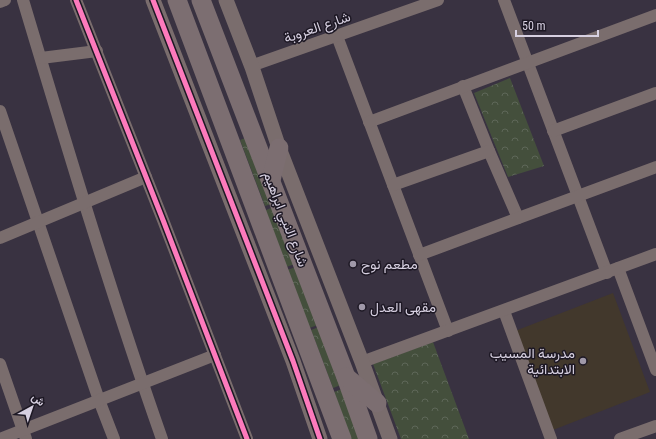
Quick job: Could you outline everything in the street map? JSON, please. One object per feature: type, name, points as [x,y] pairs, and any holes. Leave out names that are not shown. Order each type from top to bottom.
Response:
[{"type":"main road","name":"شارع النبي ابراهيم","points":[[177,0],[342,439]]},
{"type":"main road","name":"شارع النبي ابراهيم","points":[[201,0],[346,377],[368,439]]},
{"type":"main road","points":[[188,28],[210,22]]},
{"type":"main road","points":[[197,52],[218,44]]},
{"type":"main road","points":[[271,180],[279,148]]},
{"type":"main road","points":[[346,377],[378,403]]},
{"type":"street","points":[[0,2],[5,0]]},
{"type":"street","points":[[23,0],[84,203],[142,383],[162,439]]},
{"type":"street","points":[[76,0],[247,439]]},
{"type":"street","points":[[153,0],[293,361],[320,439]]},
{"type":"street","points":[[226,0],[251,66],[279,148],[378,403],[390,439]]},
{"type":"street","points":[[504,0],[578,196],[656,370]]},
{"type":"street","name":"شارع العروبة","points":[[251,66],[434,1]]},
{"type":"street","points":[[369,122],[656,15]]},
{"type":"street","points":[[337,36],[448,332]]},
{"type":"street","points":[[40,58],[97,52]]},
{"type":"street","points":[[463,86],[518,218]]},
{"type":"street","points":[[553,131],[656,93]]},
{"type":"street","points":[[0,111],[99,400],[114,439]]},
{"type":"street","points":[[393,185],[489,151]]},
{"type":"street","points":[[419,255],[656,167]]},
{"type":"street","points":[[0,238],[146,177]]},
{"type":"street","points":[[362,362],[448,332],[656,254]]},
{"type":"street","points":[[504,310],[551,439]]},
{"type":"street","points":[[0,438],[24,434],[99,400],[215,355]]},
{"type":"street","points":[[0,364],[24,434]]},
{"type":"street","points":[[620,439],[656,426]]},
{"type":"shaded area","name":"مدرسة المسيب الابتدائية","points":[[613,293],[650,392],[553,430],[515,331]]},
{"type":"green space","points":[[510,78],[544,166],[508,177],[474,93]]},
{"type":"green space","points":[[250,136],[275,203],[265,206],[240,140]]},
{"type":"green space","points":[[273,207],[295,264],[286,267],[264,211]]},
{"type":"green space","points":[[296,267],[318,325],[309,328],[287,270]]},
{"type":"green space","points":[[319,327],[341,385],[333,388],[311,330]]},
{"type":"green space","points":[[433,342],[469,439],[401,439],[373,364]]},
{"type":"green space","points":[[342,389],[361,439],[351,439],[334,392]]},
{"type":"cycle path","points":[[76,0],[163,220],[247,439]]},
{"type":"cycle path","points":[[153,0],[293,361],[320,439]]},
{"type":"place","name":"مطعم نوح","points":[[353,264]]},
{"type":"place","name":"مقهى العدل","points":[[362,307]]},
{"type":"place","name":"مدرسة المسيب الابتدائية","points":[[583,361]]}]
